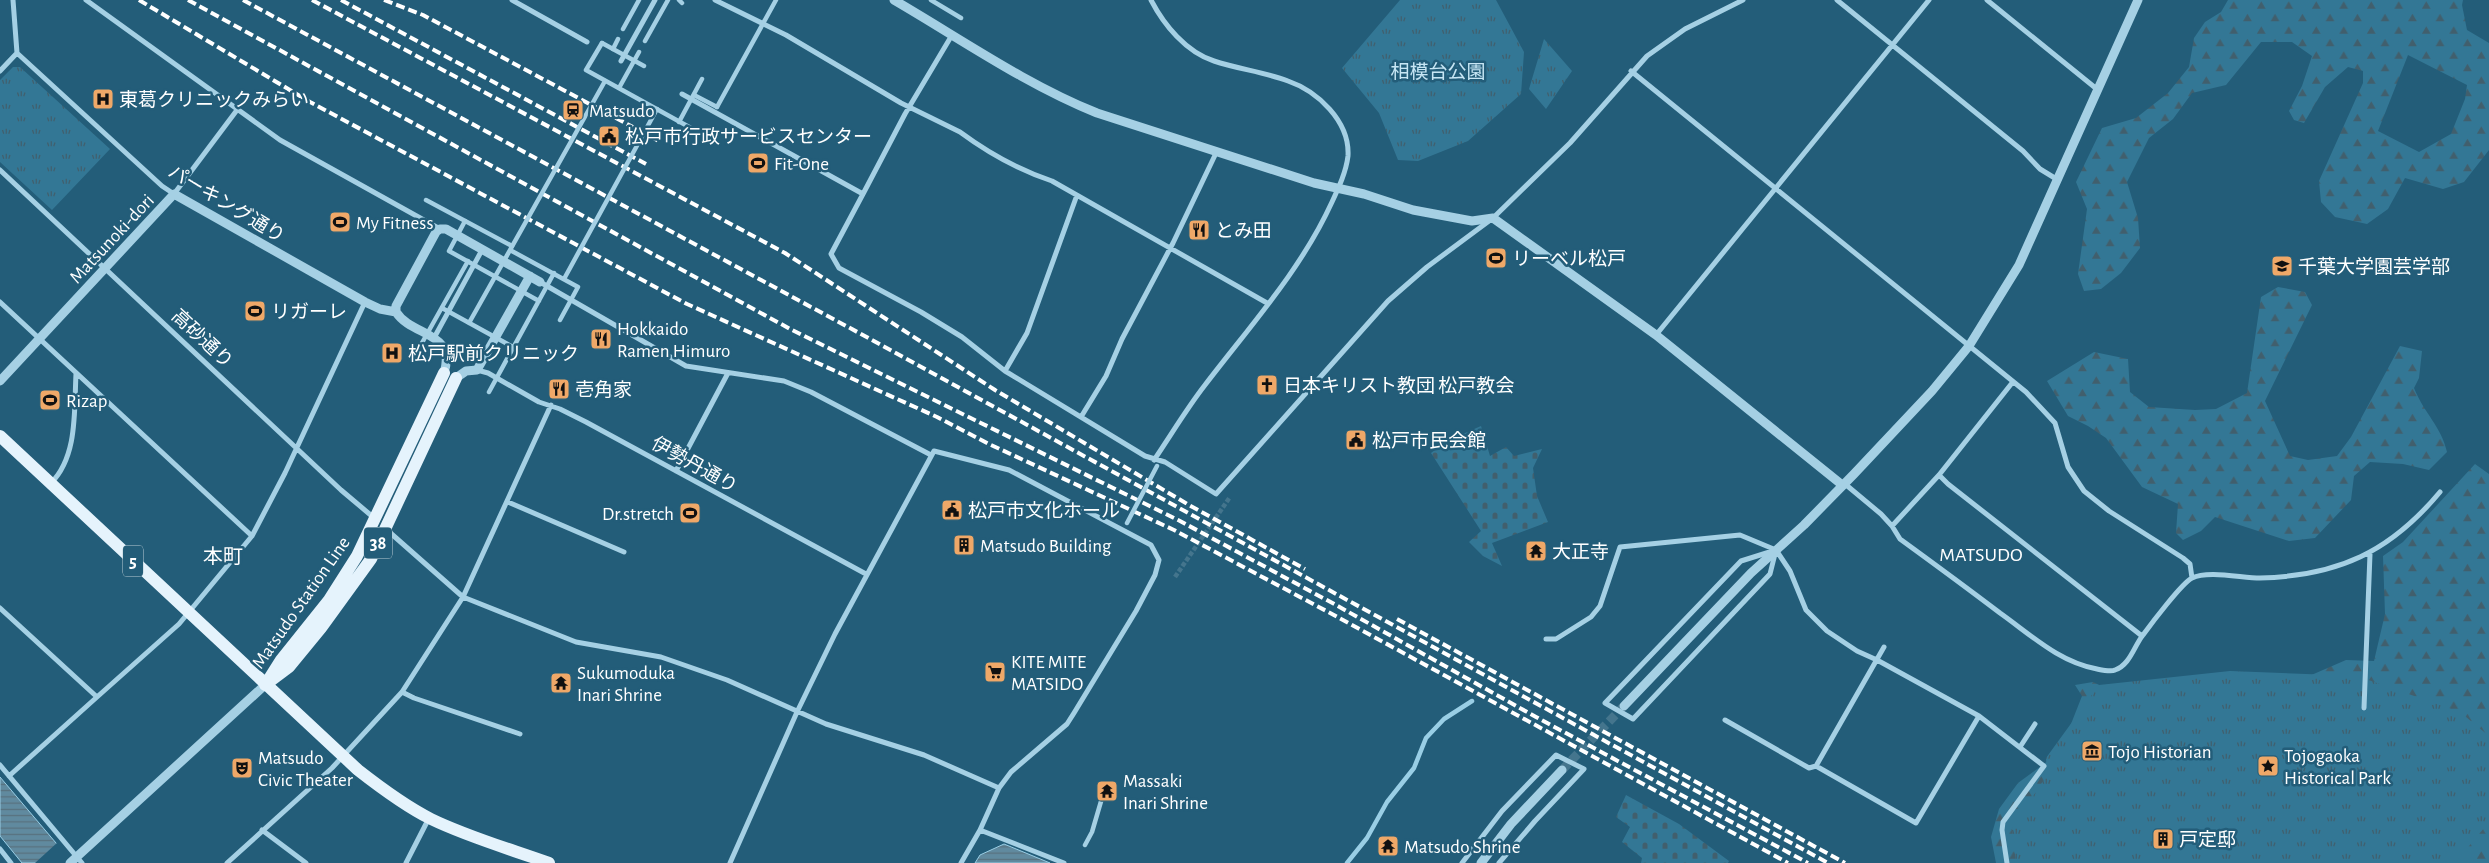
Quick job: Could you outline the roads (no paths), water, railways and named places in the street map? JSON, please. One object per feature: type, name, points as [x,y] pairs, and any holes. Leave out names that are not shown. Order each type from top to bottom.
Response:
[{"type":"main road","name":"Matsudo Station Line","points":[[265,685],[281,660],[313,621],[345,576],[450,376]]},
{"type":"main road","name":"Matsudo Station Line","points":[[265,685],[289,667],[321,628],[371,558],[450,376]]},
{"type":"main road","name":"5","points":[[0,436],[342,757],[378,786],[429,818],[451,828],[549,863]]},
{"type":"street","points":[[0,71],[17,53],[13,0]]},
{"type":"street","points":[[86,0],[280,140],[440,229],[446,229],[686,366],[784,381],[811,392],[931,455]]},
{"type":"street","points":[[512,0],[587,42]]},
{"type":"street","points":[[623,29],[639,0]]},
{"type":"street","points":[[621,61],[655,0]]},
{"type":"street","points":[[645,41],[668,0]]},
{"type":"street","points":[[715,0],[786,35],[862,82],[960,132],[1031,174],[1052,181],[1267,303]]},
{"type":"street","points":[[694,95],[717,107],[776,0]]},
{"type":"street","points":[[894,0],[1062,99],[1097,113],[1338,189],[1364,194],[1414,210],[1472,221],[1493,218],[1656,335],[1841,484],[1847,484],[1892,526],[1900,539],[2068,661],[2097,669],[2114,671],[2125,664],[2142,636],[2192,578],[2206,575],[2259,578],[2315,573],[2370,554],[2403,531],[2440,492]]},
{"type":"street","points":[[932,0],[961,18]]},
{"type":"street","points":[[1151,0],[1161,20],[1172,33],[1212,61],[1287,80],[1324,103],[1334,114],[1345,137],[1346,146],[1345,172],[1321,227],[1290,275],[1203,387],[1154,460]]},
{"type":"street","points":[[952,34],[909,107],[831,254],[839,268],[921,312],[962,337],[1005,371],[1154,460],[1165,462],[1216,494],[1388,300],[1427,267],[1493,218],[1570,143],[1631,71],[1647,56],[1685,29],[1742,0]]},
{"type":"street","points":[[1837,0],[2023,151],[2040,169],[2058,180]]},
{"type":"street","points":[[1656,335],[1929,0]]},
{"type":"street","points":[[1987,0],[2099,90]]},
{"type":"street","points":[[1624,706],[1751,573],[1844,484],[1932,391],[1968,346],[2019,265],[2138,0]]},
{"type":"street","points":[[613,49],[618,39]]},
{"type":"street","points":[[644,66],[602,43],[586,70],[700,134]]},
{"type":"street","points":[[619,88],[639,52]]},
{"type":"street","name":"パーキング通り","points":[[17,53],[162,186],[365,302],[380,309],[396,312]]},
{"type":"street","points":[[1631,71],[2012,383],[2026,392],[2055,424],[2068,467],[2078,485],[2109,511],[2183,558],[2190,564],[2192,578]]},
{"type":"street","points":[[679,122],[702,79]]},
{"type":"street","points":[[470,323],[605,81]]},
{"type":"street","points":[[682,94],[863,194]]},
{"type":"street","points":[[564,279],[657,109]]},
{"type":"street","name":"Matsunoki-dori","points":[[0,381],[174,194],[236,110]]},
{"type":"street","points":[[1081,417],[1106,376],[1122,339],[1170,248],[1217,151]]},
{"type":"street","name":"高砂通り","points":[[0,170],[297,446],[341,490],[463,597],[576,642],[661,658],[727,680],[797,712],[872,740],[924,755],[999,788]]},
{"type":"street","points":[[1005,371],[1027,333],[1077,195]]},
{"type":"street","points":[[426,200],[578,287],[560,320]]},
{"type":"street","points":[[465,221],[449,251],[539,301]]},
{"type":"street","points":[[440,229],[396,306],[396,312],[403,320],[434,338],[447,354],[450,376],[477,370],[530,276]]},
{"type":"street","points":[[434,338],[482,250]]},
{"type":"street","points":[[414,348],[418,350],[468,261]]},
{"type":"street","points":[[489,392],[554,273]]},
{"type":"street","points":[[0,302],[252,536]]},
{"type":"street","points":[[9,776],[179,624],[252,536],[365,302]]},
{"type":"street","points":[[442,308],[512,347]]},
{"type":"street","name":"伊勢丹通り","points":[[477,370],[488,373],[539,402],[551,405],[586,422],[866,574]]},
{"type":"street","points":[[676,471],[728,373]]},
{"type":"street","points":[[51,484],[59,475],[69,453],[76,374]]},
{"type":"street","points":[[1892,526],[1939,475],[2012,383]]},
{"type":"street","points":[[227,863],[342,757],[402,692],[463,597],[551,405]]},
{"type":"street","points":[[730,863],[797,712],[866,574],[934,451],[1009,470],[1151,545],[1159,560],[1155,575],[1136,611],[1067,724],[1012,772],[999,788],[980,830],[961,863]]},
{"type":"street","points":[[1127,523],[1157,466]]},
{"type":"street","points":[[1939,475],[2142,636]]},
{"type":"street","points":[[508,502],[624,552]]},
{"type":"street","points":[[1546,639],[1556,639],[1591,617],[1600,606],[1620,547],[1740,535],[1776,550],[1790,571],[1806,610],[1816,622],[1840,642],[1979,716],[2044,766],[2003,822],[2002,830],[2007,863]]},
{"type":"street","points":[[1776,550],[1770,574],[1632,719],[1605,704],[1741,562],[1776,550]]},
{"type":"street","points":[[2364,708],[2370,554]]},
{"type":"street","points":[[0,608],[96,697]]},
{"type":"street","points":[[1725,720],[1810,768],[1816,766],[1884,647]]},
{"type":"street","points":[[0,765],[76,860],[265,685]]},
{"type":"street","points":[[402,692],[414,698],[520,734]]},
{"type":"street","points":[[1816,766],[1916,823],[1979,716]]},
{"type":"street","points":[[2020,747],[2035,724]]},
{"type":"street","points":[[1462,863],[1502,811],[1556,755],[1584,769],[1499,863]]},
{"type":"street","points":[[1481,863],[1511,824],[1562,770]]},
{"type":"street","points":[[1085,845],[1092,832],[1102,798]]},
{"type":"street","points":[[406,863],[429,818]]},
{"type":"street","points":[[262,830],[306,863]]},
{"type":"street","points":[[980,830],[1064,863]]},
{"type":"street","points":[[0,850],[11,863]]},
{"type":"waterway","points":[[1347,863],[1367,838],[1387,802],[1414,768],[1426,738],[1444,719],[1472,701]]},
{"type":"tunnel","points":[[1175,577],[1230,497]]},
{"type":"tunnel","points":[[1562,770],[1624,706]]},
{"type":"railway","points":[[139,0],[310,102],[687,304],[937,417],[989,444],[1174,530],[1788,863]]},
{"type":"railway","points":[[188,0],[792,330],[1180,521],[1336,605],[1536,717],[1808,863]]},
{"type":"railway","points":[[243,0],[861,334],[1828,863]]},
{"type":"railway","points":[[312,0],[785,253],[995,390],[1189,505],[1305,569]]},
{"type":"railway","points":[[341,0],[646,164]]},
{"type":"railway","points":[[384,0],[423,15],[659,141]]},
{"type":"railway","points":[[1397,619],[1845,863]]},
{"type":"place","name":"東葛クリニックみらい","points":[[103,99]]},
{"type":"place","name":"Matsudo","points":[[573,110]]},
{"type":"place","name":"松戸市行政サービスセンター","points":[[609,136]]},
{"type":"place","name":"Fit-One","points":[[758,163]]},
{"type":"place","name":"My Fitness","points":[[340,222]]},
{"type":"place","name":"とみ田","points":[[1199,230]]},
{"type":"place","name":"リーベル松戸","points":[[1496,258]]},
{"type":"place","name":"千葉大学園芸学部","points":[[2282,266]]},
{"type":"place","name":"リガーレ","points":[[255,311]]},
{"type":"place","name":"Hokkaido Ramen Himuro","points":[[601,339]]},
{"type":"place","name":"松戸駅前クリニック","points":[[392,353]]},
{"type":"place","name":"日本キリスト教団 松戸教会","points":[[1267,385]]},
{"type":"place","name":"壱角家","points":[[559,389]]},
{"type":"place","name":"Rizap","points":[[50,400]]},
{"type":"place","name":"松戸市民会館","points":[[1356,440]]},
{"type":"place","name":"松戸市文化ホール","points":[[952,510]]},
{"type":"place","name":"Dr.stretch","points":[[690,513]]},
{"type":"place","name":"Matsudo Building","points":[[964,545]]},
{"type":"place","name":"大正寺","points":[[1536,551]]},
{"type":"place","name":"KITE MITE MATSIDO","points":[[995,672]]},
{"type":"place","name":"Sukumoduka Inari Shrine","points":[[561,683]]},
{"type":"place","name":"Tojo Historian","points":[[2092,751]]},
{"type":"place","name":"Tojogaoka Historical Park","points":[[2268,766]]},
{"type":"place","name":"Matsudo Civic Theater","points":[[242,768]]},
{"type":"place","name":"Massaki Inari Shrine","points":[[1107,791]]},
{"type":"place","name":"戸定邸","points":[[2163,839]]},
{"type":"place","name":"Matsudo Shrine","points":[[1388,846]]},
{"type":"district","name":"MATSUDO","points":[[1981,554]]},
{"type":"district","name":"本町","points":[[223,556]]},
{"type":"park label","name":"相模台公園","points":[[1438,71]]}]
